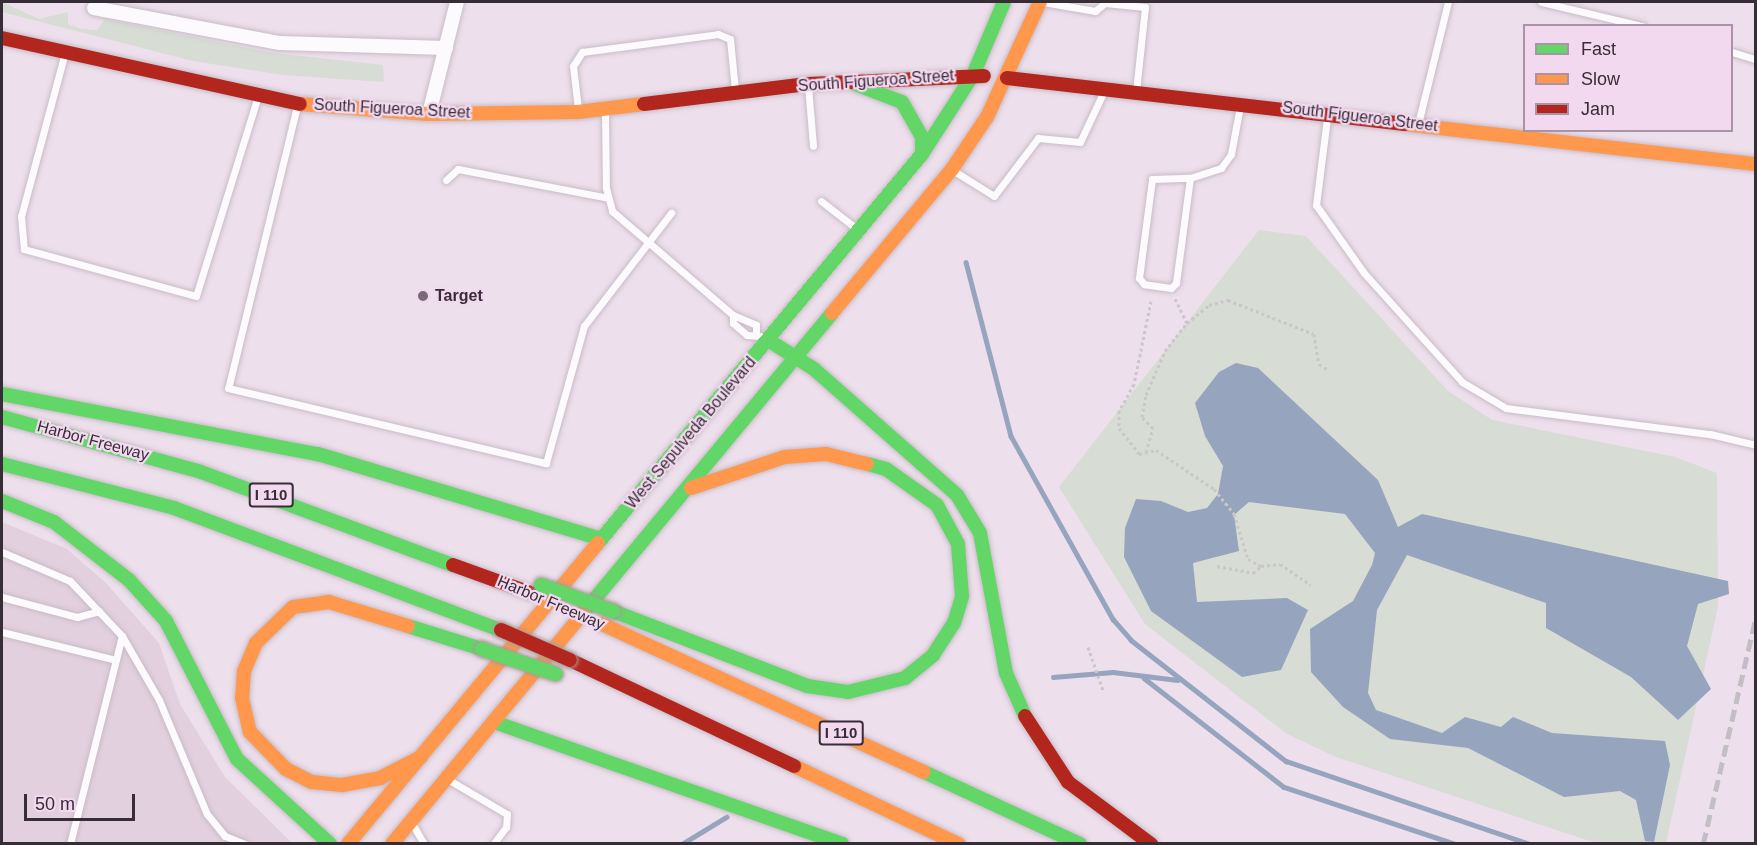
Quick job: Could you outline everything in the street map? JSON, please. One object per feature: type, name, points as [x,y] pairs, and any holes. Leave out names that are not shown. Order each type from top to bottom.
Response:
[{"type":"main road","name":"West Sepulveda Boulevard","points":[[348,843],[602,539],[762,337],[859,230],[922,154],[973,75],[1004,2]]},
{"type":"main road","points":[[392,843],[797,360],[952,169],[1007,78],[1040,2]]},
{"type":"main road","name":"South Figueroa Street","points":[[2,38],[258,97],[298,104],[429,114],[578,112],[808,84],[973,75],[1106,87],[1755,165]]},
{"type":"main road","points":[[848,81],[902,102],[922,137],[922,154]]},
{"type":"main road","points":[[762,337],[797,360],[903,443],[957,495],[984,543],[1006,673],[1032,731],[1068,782],[1151,843]]},
{"type":"main road","points":[[2,394],[318,454],[602,539]]},
{"type":"main road","name":"Harbor Freeway","points":[[2,417],[201,471],[537,590],[602,624],[1080,843]]},
{"type":"main road","points":[[537,590],[613,611],[807,686],[848,692],[905,678],[933,656],[954,623],[962,596],[958,544],[937,506],[886,469],[826,454],[785,457],[690,488]]},
{"type":"main road","points":[[2,464],[195,515],[501,630],[570,660],[718,733],[958,843]]},
{"type":"main road","points":[[2,501],[54,522],[129,580],[166,621],[237,759],[330,843]]},
{"type":"main road","points":[[421,757],[380,778],[342,785],[312,782],[286,769],[250,732],[242,698],[244,671],[256,643],[272,622],[293,607],[329,602],[482,649],[718,733]]},
{"type":"main road","points":[[494,722],[842,843]]},
{"type":"street","points":[[429,114],[457,2]]},
{"type":"street","points":[[94,8],[290,44],[446,48]]},
{"type":"lane","points":[[1040,2],[1095,12],[1105,3],[1145,7],[1136,91]]},
{"type":"lane","points":[[1418,124],[1448,2]]},
{"type":"lane","points":[[1541,2],[1634,24]]},
{"type":"lane","points":[[578,112],[573,66],[582,52],[707,36],[730,39],[736,93]]},
{"type":"lane","points":[[65,53],[21,216],[24,249],[196,296],[258,97]]},
{"type":"lane","points":[[1733,53],[1755,59]]},
{"type":"lane","points":[[808,84],[813,146]]},
{"type":"lane","points":[[952,169],[994,196],[1038,138],[1080,142],[1106,87]]},
{"type":"lane","points":[[1190,178],[1179,273],[1171,288],[1144,284],[1139,278],[1151,184],[1158,175],[1190,178],[1221,168],[1231,154],[1240,103]]},
{"type":"lane","points":[[298,104],[228,388],[546,463],[584,326],[671,213]]},
{"type":"lane","points":[[605,108],[608,198],[612,211],[645,244],[733,315],[756,326],[762,337]]},
{"type":"lane","points":[[1328,114],[1316,205],[1364,273],[1462,382],[1506,408],[1710,434],[1755,445]]},
{"type":"lane","points":[[446,180],[458,170],[608,198]]},
{"type":"lane","points":[[821,201],[859,230]]},
{"type":"lane","points":[[733,315],[733,323],[747,335],[762,337]]},
{"type":"lane","points":[[2,552],[70,581],[122,636],[159,700],[207,814],[225,836],[245,843]]},
{"type":"lane","points":[[2,597],[77,617],[99,611]]},
{"type":"lane","points":[[2,632],[116,660]]},
{"type":"lane","points":[[70,843],[122,636]]},
{"type":"lane","points":[[447,778],[507,814],[506,827],[493,843]]},
{"type":"lane","points":[[411,821],[424,843]]},
{"type":"path","points":[[1175,298],[1187,323]]},
{"type":"path","points":[[1146,452],[1154,428],[1142,417],[1146,394],[1165,351],[1187,323],[1209,305],[1228,300],[1314,334],[1319,364],[1327,369]]},
{"type":"path","points":[[1151,301],[1134,384],[1119,411],[1119,428],[1139,454],[1146,452],[1163,454],[1214,489],[1234,514],[1248,559],[1261,566],[1280,564],[1311,585]]},
{"type":"path","points":[[1218,566],[1253,573],[1261,566]]},
{"type":"path","points":[[1088,647],[1103,690]]},
{"type":"shaded area","points":[[2,2],[39,19],[68,12],[68,24],[81,29],[97,30],[105,19],[274,53],[383,65],[384,82],[283,75],[193,61],[2,12]]},
{"type":"shaded area","points":[[1259,230],[1306,236],[1448,391],[1492,420],[1675,457],[1717,473],[1718,607],[1666,843],[1596,843],[1336,757],[1287,734],[1145,624],[1059,487]]},
{"type":"shaded area","points":[[2,522],[67,549],[105,582],[159,643],[180,704],[225,777],[292,843],[2,843]]},
{"type":"water","points":[[1236,363],[1258,368],[1378,480],[1398,527],[1422,514],[1728,581],[1729,594],[1698,604],[1687,646],[1711,689],[1678,720],[1631,677],[1546,628],[1546,603],[1407,555],[1377,610],[1368,693],[1376,710],[1442,733],[1465,717],[1501,727],[1513,717],[1552,733],[1665,741],[1670,765],[1654,842],[1645,841],[1636,800],[1620,791],[1564,797],[1468,748],[1390,739],[1343,707],[1311,672],[1310,629],[1353,601],[1372,565],[1375,553],[1345,514],[1249,502],[1234,515],[1239,551],[1193,563],[1197,602],[1287,598],[1308,610],[1281,670],[1242,677],[1151,611],[1124,557],[1125,528],[1136,499],[1161,501],[1188,512],[1207,508],[1218,494],[1223,466],[1205,436],[1195,403],[1219,372]]},
{"type":"waterway","points":[[966,262],[1011,436],[1113,619],[1131,640],[1286,761],[1530,844]]},
{"type":"waterway","points":[[1053,677],[1113,672],[1178,680]]},
{"type":"waterway","points":[[1144,678],[1284,787],[1455,844]]},
{"type":"waterway","points":[[682,844],[726,817]]},
{"type":"railway","points":[[1703,844],[1756,616]]},
{"type":"traffic: fast","points":[[598,543],[922,154],[973,75],[1004,2]]},
{"type":"traffic: fast","points":[[855,84],[902,102],[922,137],[922,154]]},
{"type":"traffic: fast","points":[[583,613],[832,313]]},
{"type":"traffic: fast","points":[[768,340],[814,369],[957,495],[980,533],[1006,673],[1025,716]]},
{"type":"traffic: fast","points":[[2,394],[318,454],[602,539]]},
{"type":"traffic: fast","points":[[2,417],[201,472],[453,565]]},
{"type":"traffic: fast","points":[[2,464],[174,508],[501,630]]},
{"type":"traffic: fast","points":[[613,611],[807,686],[848,692],[905,678],[933,655],[954,623],[962,596],[958,544],[937,505],[886,469],[867,464]]},
{"type":"traffic: fast","points":[[2,501],[54,522],[129,580],[166,621],[237,759],[330,844]]},
{"type":"traffic: fast","points":[[541,585],[613,611]]},
{"type":"traffic: fast","points":[[408,626],[482,649]]},
{"type":"traffic: fast","points":[[482,649],[556,674]]},
{"type":"traffic: fast","points":[[494,722],[842,844]]},
{"type":"traffic: fast","points":[[924,772],[1080,844]]},
{"type":"traffic: slow","points":[[832,313],[952,169],[987,117],[1040,2]]},
{"type":"traffic: slow","points":[[300,104],[429,114],[578,112],[644,104]]},
{"type":"traffic: slow","points":[[1404,124],[1756,164]]},
{"type":"traffic: slow","points":[[691,488],[785,457],[826,454],[867,464]]},
{"type":"traffic: slow","points":[[348,844],[598,543]]},
{"type":"traffic: slow","points":[[408,626],[329,602],[293,607],[256,643],[244,671],[242,698],[250,732],[286,769],[312,782],[342,785],[380,778],[421,757]]},
{"type":"traffic: slow","points":[[392,844],[583,613]]},
{"type":"traffic: slow","points":[[602,624],[924,772]]},
{"type":"traffic: slow","points":[[794,766],[958,844]]},
{"type":"traffic: jam","points":[[2,38],[300,104]]},
{"type":"traffic: jam","points":[[644,104],[808,84],[984,76]]},
{"type":"traffic: jam","points":[[1007,78],[1404,124]]},
{"type":"traffic: jam","points":[[453,565],[533,594]]},
{"type":"traffic: jam","points":[[501,630],[570,660]]},
{"type":"traffic: jam","points":[[570,660],[794,766]]},
{"type":"traffic: jam","points":[[1025,716],[1068,782],[1151,844]]},
{"type":"place","name":"Target","points":[[423,296]]}]
